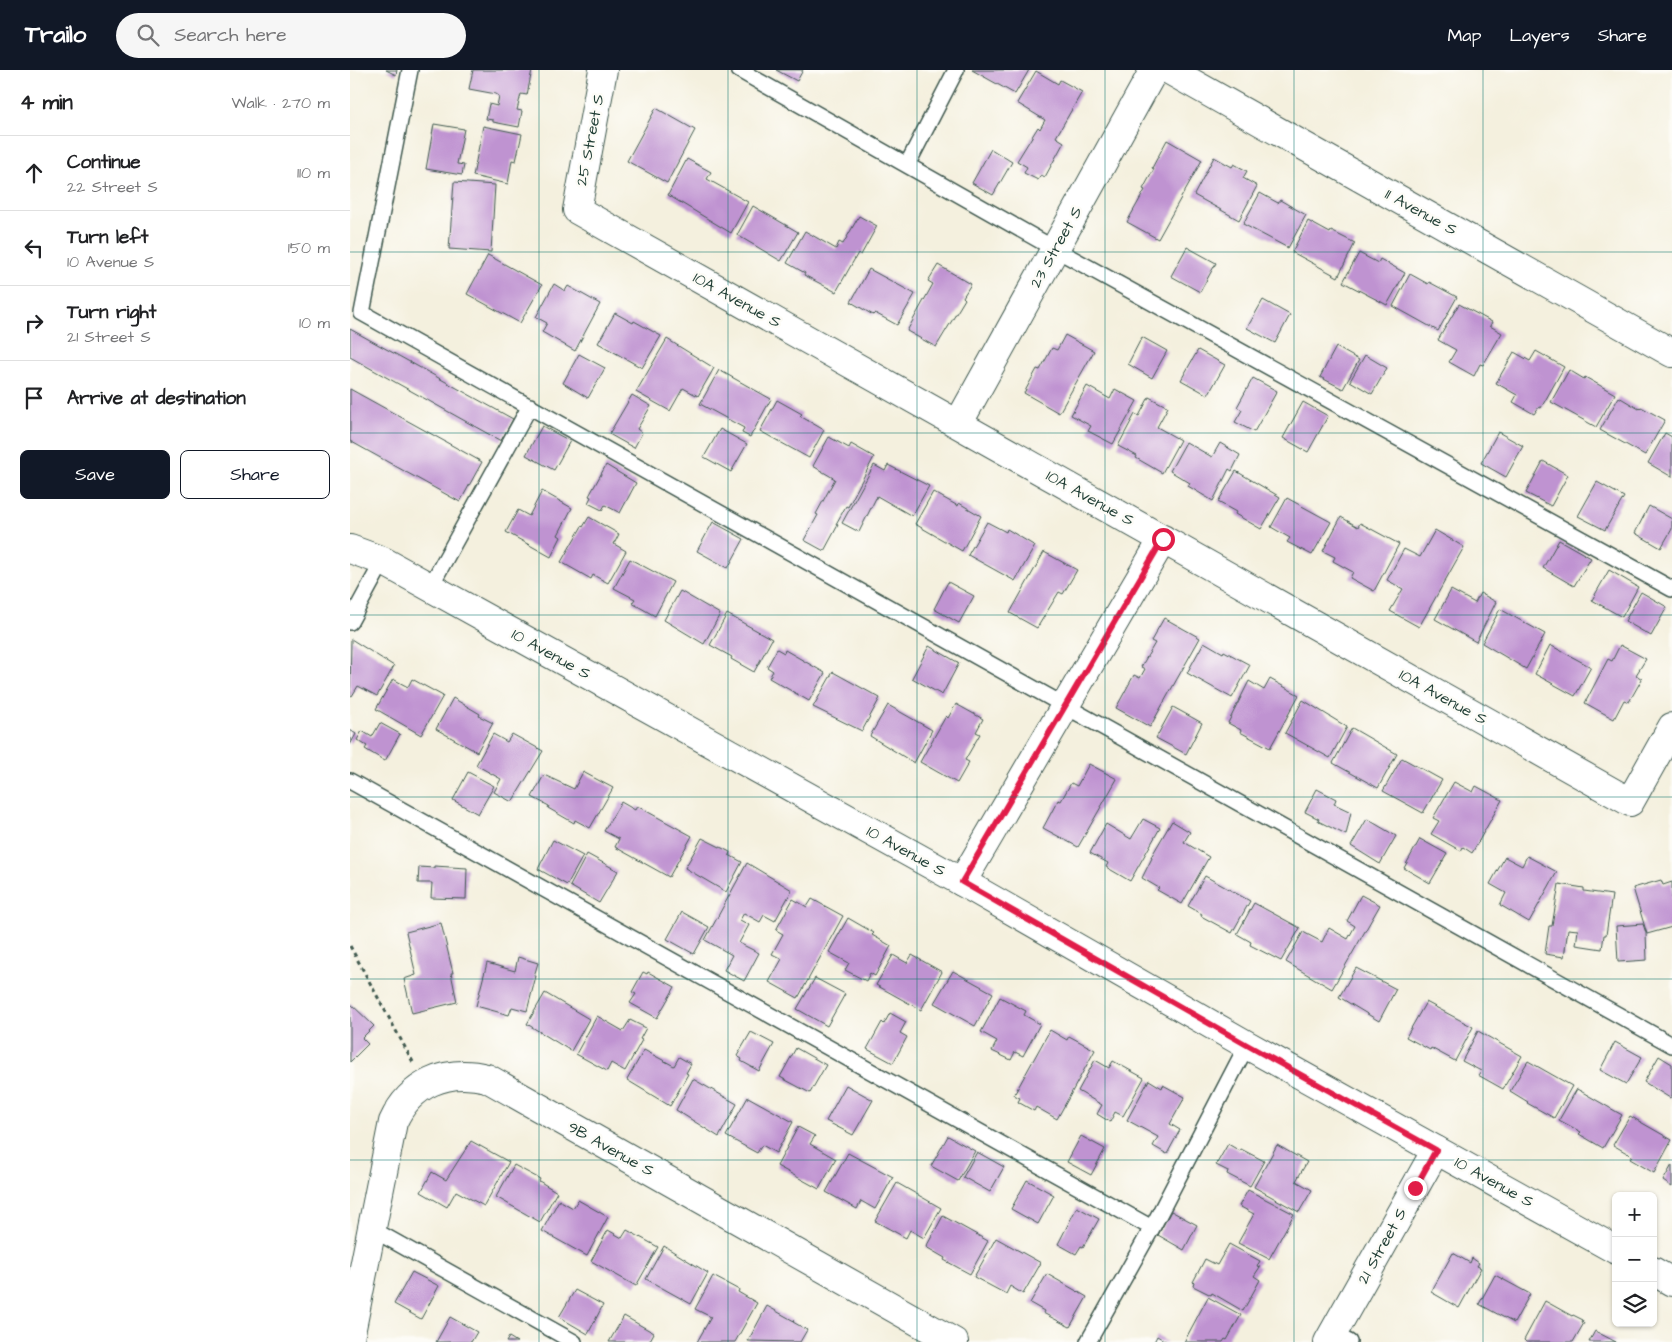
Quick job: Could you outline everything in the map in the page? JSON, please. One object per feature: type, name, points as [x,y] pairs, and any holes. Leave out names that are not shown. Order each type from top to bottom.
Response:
[{"type":"street","name":"25 Street S","points":[[577,210],[604,70]]},
{"type":"street","name":"23 Street S","points":[[958,424],[1154,70]]},
{"type":"street","name":"11 Avenue S","points":[[1169,70],[1672,353]]},
{"type":"street","name":"10A Avenue S","points":[[577,210],[1630,802],[1672,727]]},
{"type":"street","name":"10 Avenue S","points":[[350,530],[380,560]]},
{"type":"street","points":[[962,882],[1163,539]]},
{"type":"street","name":"10 Avenue S","points":[[350,549],[380,560],[430,587],[962,882],[1247,1045],[1612,1248]]},
{"type":"street","name":"9B Avenue S","points":[[350,1338],[393,1122],[401,1106],[412,1094],[426,1084],[459,1074],[469,1074],[487,1078],[954,1342]]},
{"type":"street","name":"21 Street S","points":[[1336,1339],[1436,1150]]},
{"type":"street","points":[[1657,1273],[1672,1282]]},
{"type":"lane","points":[[410,70],[362,313],[1672,1045]]},
{"type":"lane","points":[[739,70],[1055,249],[1672,589]]},
{"type":"lane","points":[[907,165],[956,70]]},
{"type":"lane","points":[[430,587],[530,406]]},
{"type":"lane","points":[[350,622],[380,560]]},
{"type":"lane","points":[[350,781],[1152,1228]]},
{"type":"lane","points":[[1088,1342],[1152,1228],[1247,1045]]},
{"type":"lane","points":[[372,1229],[574,1342]]},
{"type":"path","points":[[350,946],[426,1084]]},
{"type":"building","points":[[386,70],[397,70],[396,75]]},
{"type":"building","points":[[473,70],[532,70],[527,95],[521,94],[517,110],[522,111],[519,127],[486,119],[489,104],[497,106],[499,96],[469,89]]},
{"type":"building","points":[[776,70],[803,70],[797,81]]},
{"type":"building","points":[[972,70],[1029,70],[1015,94]]},
{"type":"building","points":[[1036,71],[1058,84],[1060,80],[1082,92],[1056,137],[1064,142],[1045,177],[1041,175],[1038,180],[1024,173],[1027,167],[1017,161],[1038,127],[1040,129],[1045,120],[1017,103]]},
{"type":"building","points":[[656,108],[695,130],[667,183],[627,161]]},
{"type":"building","points":[[434,124],[464,129],[457,164],[464,165],[462,175],[426,169]]},
{"type":"building","points":[[483,126],[522,134],[516,161],[512,160],[508,184],[473,176]]},
{"type":"building","points":[[1167,140],[1202,160],[1158,239],[1127,222],[1145,190],[1143,189],[1154,169],[1152,168]]},
{"type":"building","points":[[991,149],[1012,162],[993,195],[972,183]]},
{"type":"building","points":[[1214,157],[1232,167],[1234,164],[1247,171],[1243,178],[1257,186],[1239,220],[1194,195]]},
{"type":"building","points":[[687,159],[711,172],[707,179],[748,202],[731,233],[668,195]]},
{"type":"building","points":[[454,182],[495,185],[491,252],[449,249]]},
{"type":"building","points":[[1260,193],[1278,203],[1280,200],[1306,215],[1288,248],[1243,224]]},
{"type":"building","points":[[753,206],[798,232],[781,261],[737,235]]},
{"type":"building","points":[[859,216],[877,226],[861,255],[858,253],[836,292],[804,275],[805,273],[787,263],[805,231],[836,249],[839,242],[843,244]]},
{"type":"building","points":[[1308,221],[1330,233],[1331,231],[1355,243],[1338,277],[1292,252]]},
{"type":"building","points":[[1187,247],[1216,263],[1200,292],[1171,276]]},
{"type":"building","points":[[1359,253],[1378,263],[1380,259],[1405,273],[1387,305],[1343,282]]},
{"type":"building","points":[[488,255],[542,285],[520,323],[467,294]]},
{"type":"building","points":[[938,265],[971,284],[963,297],[965,299],[936,347],[907,331],[933,284],[928,281]]},
{"type":"building","points":[[869,269],[915,294],[897,325],[875,313],[873,315],[851,302]]},
{"type":"building","points":[[1410,274],[1457,297],[1438,331],[1393,306]]},
{"type":"building","points":[[554,284],[565,291],[568,286],[600,304],[575,351],[542,332],[547,323],[536,317]]},
{"type":"building","points":[[1263,300],[1290,315],[1275,343],[1247,328]]},
{"type":"building","points":[[1459,304],[1492,322],[1490,326],[1502,333],[1483,365],[1480,364],[1474,376],[1449,362],[1456,350],[1438,340]]},
{"type":"building","points":[[615,313],[661,336],[642,368],[598,343]]},
{"type":"building","points":[[350,329],[513,419],[501,441],[350,357]]},
{"type":"building","points":[[1065,335],[1094,351],[1059,413],[1024,393],[1037,369],[1040,370],[1052,348],[1057,350]]},
{"type":"building","points":[[1142,337],[1167,351],[1152,378],[1128,364]]},
{"type":"building","points":[[667,339],[714,368],[698,396],[683,388],[670,411],[636,392]]},
{"type":"building","points":[[1336,347],[1359,360],[1343,389],[1320,377]]},
{"type":"building","points":[[1198,350],[1225,365],[1208,395],[1181,380]]},
{"type":"building","points":[[1536,351],[1564,367],[1541,408],[1539,407],[1534,414],[1513,402],[1517,395],[1496,383],[1514,352],[1530,361]]},
{"type":"building","points":[[579,354],[605,368],[588,398],[563,383]]},
{"type":"building","points":[[1365,355],[1387,368],[1372,394],[1350,381]]},
{"type":"building","points":[[719,370],[771,399],[750,437],[742,433],[744,428],[700,404]]},
{"type":"building","points":[[1569,370],[1615,394],[1596,427],[1551,402]]},
{"type":"building","points":[[1253,378],[1277,391],[1254,432],[1235,422],[1242,410],[1237,407]]},
{"type":"building","points":[[1087,386],[1110,399],[1115,389],[1137,401],[1113,444],[1088,431],[1091,426],[1071,415]]},
{"type":"building","points":[[350,389],[482,462],[460,502],[350,441]]},
{"type":"building","points":[[632,395],[651,406],[637,429],[642,433],[634,448],[609,434]]},
{"type":"building","points":[[1149,397],[1168,407],[1157,427],[1180,440],[1162,473],[1118,446],[1135,414],[1139,416]]},
{"type":"building","points":[[1619,397],[1639,409],[1641,407],[1665,420],[1645,455],[1600,430]]},
{"type":"building","points":[[777,400],[802,414],[800,416],[824,430],[809,458],[760,431]]},
{"type":"building","points":[[1303,402],[1328,416],[1308,452],[1283,438]]},
{"type":"building","points":[[542,426],[570,441],[554,470],[526,455]]},
{"type":"building","points":[[720,429],[747,444],[731,472],[704,457]]},
{"type":"building","points":[[1498,432],[1523,446],[1506,477],[1481,463]]},
{"type":"building","points":[[1665,433],[1672,437],[1672,477],[1648,463]]},
{"type":"building","points":[[829,437],[849,448],[851,444],[874,457],[848,507],[846,506],[836,524],[838,525],[824,551],[804,540],[835,479],[813,466]]},
{"type":"building","points":[[1186,442],[1212,457],[1220,443],[1240,455],[1232,471],[1229,469],[1213,501],[1188,486],[1190,483],[1170,471]]},
{"type":"building","points":[[1543,461],[1568,475],[1551,506],[1526,493]]},
{"type":"building","points":[[606,465],[636,483],[620,513],[605,505],[602,510],[588,503],[591,497],[589,496]]},
{"type":"building","points":[[874,465],[885,471],[888,465],[929,486],[912,516],[877,496],[859,532],[842,523]]},
{"type":"building","points":[[1236,471],[1280,497],[1261,529],[1218,502]]},
{"type":"building","points":[[1597,482],[1624,497],[1605,530],[1578,516]]},
{"type":"building","points":[[542,491],[572,508],[558,535],[561,537],[551,557],[506,532],[518,510],[529,516]]},
{"type":"building","points":[[933,492],[958,506],[959,503],[981,516],[962,551],[915,524]]},
{"type":"building","points":[[1287,498],[1331,522],[1312,555],[1287,542],[1290,538],[1271,527]]},
{"type":"building","points":[[1649,506],[1672,519],[1672,529],[1661,548],[1635,533]]},
{"type":"building","points":[[589,517],[619,534],[614,544],[626,551],[608,583],[593,575],[591,579],[561,562]]},
{"type":"building","points":[[1341,517],[1358,527],[1360,523],[1399,544],[1374,591],[1350,578],[1353,572],[1333,561],[1335,557],[1323,551]]},
{"type":"building","points":[[713,522],[744,539],[728,568],[697,551]]},
{"type":"building","points":[[987,522],[1006,532],[1007,529],[1035,546],[1015,581],[968,555]]},
{"type":"building","points":[[1435,530],[1464,547],[1419,627],[1390,611],[1403,589],[1387,580],[1404,549],[1420,557]]},
{"type":"building","points":[[1559,540],[1591,558],[1574,586],[1543,568]]},
{"type":"building","points":[[1044,552],[1077,570],[1063,594],[1059,592],[1037,628],[1010,613]]},
{"type":"building","points":[[630,559],[673,582],[655,616],[632,603],[635,599],[614,588]]},
{"type":"building","points":[[1609,570],[1638,587],[1622,617],[1592,600]]},
{"type":"building","points":[[948,582],[974,596],[959,623],[934,609]]},
{"type":"building","points":[[1451,590],[1475,603],[1480,593],[1496,602],[1476,642],[1435,619]]},
{"type":"building","points":[[680,591],[720,614],[704,644],[664,620]]},
{"type":"building","points":[[1641,592],[1667,607],[1651,636],[1625,621]]},
{"type":"building","points":[[1500,609],[1545,634],[1526,669],[1482,643]]},
{"type":"building","points":[[727,614],[772,639],[754,672],[710,645]]},
{"type":"building","points":[[1164,618],[1200,638],[1150,727],[1116,708],[1134,675],[1140,678],[1145,669],[1141,667],[1155,643],[1151,641]]},
{"type":"building","points":[[351,639],[394,666],[377,696],[358,686],[352,696],[350,695]]},
{"type":"building","points":[[1204,642],[1250,665],[1232,698],[1187,673]]},
{"type":"building","points":[[1550,645],[1591,667],[1575,696],[1535,674]]},
{"type":"building","points":[[1620,645],[1646,659],[1636,675],[1642,679],[1629,702],[1624,700],[1614,719],[1585,703],[1608,659],[1612,661]]},
{"type":"building","points":[[929,646],[959,663],[942,695],[912,678]]},
{"type":"building","points":[[777,649],[784,653],[785,650],[825,673],[809,701],[769,678],[773,671],[767,667]]},
{"type":"building","points":[[833,672],[880,698],[862,731],[813,707]]},
{"type":"building","points":[[393,679],[408,687],[412,679],[443,696],[421,735],[376,709]]},
{"type":"building","points":[[1270,679],[1299,695],[1270,748],[1240,732],[1241,730],[1228,723],[1249,681],[1264,690]]},
{"type":"building","points":[[453,698],[493,723],[477,752],[436,729]]},
{"type":"building","points":[[1303,700],[1347,727],[1330,758],[1285,733]]},
{"type":"building","points":[[956,704],[983,719],[976,732],[980,734],[965,760],[969,762],[957,783],[920,762],[946,716],[948,718]]},
{"type":"building","points":[[888,705],[932,730],[914,763],[870,736]]},
{"type":"building","points":[[1173,707],[1202,723],[1186,754],[1156,738]]},
{"type":"building","points":[[380,723],[400,734],[385,761],[365,749],[367,746],[357,740],[362,731],[372,737]]},
{"type":"building","points":[[1352,728],[1397,754],[1378,788],[1333,763]]},
{"type":"building","points":[[350,730],[356,734],[350,745]]},
{"type":"building","points":[[493,734],[507,742],[512,734],[543,751],[512,802],[494,792],[501,779],[476,765]]},
{"type":"building","points":[[1402,758],[1442,780],[1423,813],[1383,791]]},
{"type":"building","points":[[1089,764],[1117,779],[1078,847],[1043,828],[1058,800],[1061,801],[1071,783],[1077,786]]},
{"type":"building","points":[[468,772],[494,786],[478,814],[453,800]]},
{"type":"building","points":[[583,772],[613,788],[590,828],[575,820],[574,823],[532,797],[544,775],[574,789]]},
{"type":"building","points":[[1454,782],[1473,792],[1476,786],[1502,800],[1472,853],[1463,847],[1461,851],[1431,834],[1439,821],[1433,818]]},
{"type":"building","points":[[1317,789],[1336,799],[1334,804],[1351,812],[1346,835],[1305,812]]},
{"type":"building","points":[[621,802],[635,810],[637,806],[692,836],[669,877],[615,847],[619,839],[604,831]]},
{"type":"building","points":[[1143,819],[1160,828],[1130,881],[1106,867],[1108,863],[1090,853],[1106,824],[1131,839]]},
{"type":"building","points":[[1367,819],[1396,836],[1380,864],[1351,846]]},
{"type":"building","points":[[1172,821],[1190,832],[1184,842],[1209,857],[1182,904],[1157,890],[1159,888],[1142,878],[1151,857]]},
{"type":"building","points":[[702,838],[730,852],[729,855],[742,862],[726,892],[685,868]]},
{"type":"building","points":[[1420,839],[1447,854],[1430,883],[1404,868]]},
{"type":"building","points":[[553,840],[583,856],[567,885],[538,869]]},
{"type":"building","points":[[587,854],[618,871],[599,903],[570,886]]},
{"type":"building","points":[[1527,856],[1557,872],[1529,922],[1500,905],[1506,893],[1490,884],[1505,857],[1522,866]]},
{"type":"building","points":[[747,863],[792,890],[775,921],[764,915],[760,922],[744,913],[740,920],[749,925],[739,943],[759,953],[744,981],[724,970],[732,955],[705,940]]},
{"type":"building","points":[[434,866],[467,868],[466,899],[431,898],[432,883],[418,883],[419,867],[434,868]]},
{"type":"building","points":[[1205,876],[1250,901],[1232,933],[1201,916],[1202,914],[1188,906]]},
{"type":"building","points":[[1661,880],[1663,885],[1672,882],[1672,927],[1647,934],[1633,888]]},
{"type":"building","points":[[1559,884],[1584,888],[1584,891],[1612,895],[1602,949],[1576,945],[1578,930],[1568,929],[1564,957],[1545,954],[1549,926],[1552,926]]},
{"type":"building","points":[[1361,895],[1380,905],[1332,989],[1286,962],[1303,932],[1322,942],[1329,928],[1348,939],[1355,926],[1347,921]]},
{"type":"building","points":[[793,899],[807,907],[812,899],[843,916],[798,998],[769,982],[782,959],[772,954],[783,934],[776,930]]},
{"type":"building","points":[[1254,903],[1300,928],[1281,961],[1250,945],[1251,942],[1237,934]]},
{"type":"building","points":[[682,912],[709,927],[694,954],[667,939]]},
{"type":"building","points":[[848,918],[874,933],[872,935],[891,946],[875,976],[870,973],[866,981],[845,970],[849,963],[829,952]]},
{"type":"building","points":[[441,923],[453,973],[451,973],[457,1002],[412,1013],[404,979],[416,975],[406,932]]},
{"type":"building","points":[[1643,924],[1646,933],[1647,960],[1618,962],[1616,926]]},
{"type":"building","points":[[893,955],[907,963],[912,955],[942,972],[921,1010],[876,985]]},
{"type":"building","points":[[518,957],[538,963],[527,1011],[512,1007],[509,1015],[476,1006],[487,963],[515,971]]},
{"type":"building","points":[[1356,968],[1396,989],[1379,1021],[1339,997]]},
{"type":"building","points":[[953,971],[993,993],[975,1026],[934,1003]]},
{"type":"building","points":[[643,972],[647,974],[648,972],[675,987],[657,1018],[630,1003],[636,994],[632,992]]},
{"type":"building","points":[[815,978],[845,994],[827,1026],[797,1009]]},
{"type":"building","points":[[545,993],[589,1019],[571,1051],[527,1024]]},
{"type":"building","points":[[1000,997],[1026,1011],[1024,1015],[1040,1024],[1023,1056],[1015,1052],[1011,1060],[992,1051],[997,1041],[981,1032]]},
{"type":"building","points":[[1426,1002],[1473,1027],[1455,1061],[1406,1037]]},
{"type":"building","points":[[350,1003],[374,1026],[362,1038],[368,1044],[350,1062]]},
{"type":"building","points":[[890,1013],[906,1022],[900,1033],[907,1037],[893,1063],[867,1049],[882,1022],[884,1024]]},
{"type":"building","points":[[597,1016],[623,1031],[630,1020],[646,1028],[640,1039],[642,1040],[625,1071],[611,1063],[607,1071],[576,1054]]},
{"type":"building","points":[[1050,1030],[1067,1040],[1069,1036],[1095,1050],[1057,1119],[1036,1107],[1034,1111],[1018,1102],[1020,1098],[1014,1095]]},
{"type":"building","points":[[1478,1031],[1522,1056],[1503,1089],[1478,1075],[1481,1071],[1462,1061]]},
{"type":"building","points":[[751,1032],[774,1044],[759,1071],[741,1061],[742,1059],[737,1056]]},
{"type":"building","points":[[1615,1042],[1642,1057],[1626,1084],[1600,1070]]},
{"type":"building","points":[[796,1048],[826,1065],[810,1093],[780,1077]]},
{"type":"building","points":[[644,1050],[674,1066],[679,1057],[691,1064],[686,1073],[688,1074],[670,1106],[627,1080]]},
{"type":"building","points":[[1659,1056],[1672,1064],[1672,1095],[1670,1098],[1644,1082]]},
{"type":"building","points":[[1095,1060],[1109,1068],[1113,1061],[1144,1078],[1123,1116],[1115,1112],[1110,1122],[1097,1114],[1102,1105],[1078,1091]]},
{"type":"building","points":[[1528,1061],[1572,1086],[1554,1118],[1510,1091]]},
{"type":"building","points":[[693,1079],[737,1104],[719,1137],[676,1110]]},
{"type":"building","points":[[1149,1080],[1162,1088],[1163,1085],[1185,1097],[1170,1124],[1180,1130],[1167,1154],[1153,1146],[1158,1137],[1127,1120]]},
{"type":"building","points":[[846,1085],[873,1100],[853,1135],[826,1121]]},
{"type":"building","points":[[1577,1089],[1622,1115],[1603,1148],[1579,1134],[1581,1132],[1559,1120]]},
{"type":"building","points":[[748,1097],[793,1122],[776,1153],[762,1145],[757,1153],[726,1136]]},
{"type":"building","points":[[1630,1116],[1672,1140],[1654,1173],[1630,1159],[1632,1156],[1613,1145]]},
{"type":"building","points":[[798,1127],[815,1136],[810,1144],[836,1159],[819,1189],[777,1166]]},
{"type":"building","points":[[948,1136],[975,1151],[958,1181],[931,1166]]},
{"type":"building","points":[[1081,1136],[1105,1149],[1091,1175],[1067,1162]]},
{"type":"building","points":[[471,1141],[509,1162],[484,1206],[456,1191],[447,1207],[421,1192],[432,1172],[446,1180]]},
{"type":"building","points":[[1228,1144],[1264,1161],[1250,1186],[1227,1174],[1228,1171],[1216,1165]]},
{"type":"building","points":[[1277,1145],[1307,1162],[1296,1181],[1312,1190],[1299,1212],[1254,1187]]},
{"type":"building","points":[[977,1152],[1004,1167],[990,1192],[963,1177]]},
{"type":"building","points":[[848,1153],[893,1177],[875,1209],[861,1201],[857,1209],[826,1192]]},
{"type":"building","points":[[514,1165],[540,1179],[539,1181],[557,1192],[540,1222],[496,1197]]},
{"type":"building","points":[[1672,1165],[1672,1187],[1663,1181]]},
{"type":"building","points":[[1027,1180],[1054,1195],[1038,1224],[1011,1209]]},
{"type":"building","points":[[897,1183],[941,1208],[924,1238],[910,1230],[906,1238],[875,1221]]},
{"type":"building","points":[[1248,1190],[1294,1214],[1269,1259],[1238,1243],[1254,1214],[1239,1206]]},
{"type":"building","points":[[559,1200],[573,1208],[578,1200],[608,1217],[587,1256],[542,1231]]},
{"type":"building","points":[[1077,1207],[1099,1219],[1083,1247],[1081,1246],[1076,1254],[1058,1244]]},
{"type":"building","points":[[1171,1211],[1197,1225],[1184,1250],[1158,1235]]},
{"type":"building","points":[[943,1216],[988,1241],[970,1274],[944,1260],[945,1258],[926,1247]]},
{"type":"building","points":[[608,1230],[622,1238],[627,1230],[658,1247],[636,1286],[591,1261]]},
{"type":"building","points":[[996,1238],[1041,1263],[1023,1294],[1010,1286],[1006,1294],[974,1277]]},
{"type":"building","points":[[1229,1244],[1260,1261],[1257,1266],[1260,1267],[1254,1276],[1260,1280],[1243,1311],[1212,1293],[1211,1295],[1193,1286],[1193,1282],[1205,1259],[1217,1265]]},
{"type":"building","points":[[664,1246],[708,1273],[691,1304],[646,1279]]},
{"type":"building","points":[[1453,1253],[1470,1263],[1472,1258],[1479,1263],[1477,1266],[1481,1268],[1459,1308],[1431,1292]]},
{"type":"building","points":[[412,1272],[439,1286],[421,1319],[394,1304]]},
{"type":"building","points":[[1047,1274],[1087,1297],[1070,1327],[1043,1313],[1044,1311],[1030,1303]]},
{"type":"building","points":[[1495,1275],[1530,1294],[1514,1323],[1479,1304]]},
{"type":"building","points":[[713,1276],[739,1290],[738,1292],[757,1303],[735,1342],[697,1342],[711,1317],[695,1309]]},
{"type":"building","points":[[575,1290],[603,1305],[588,1334],[559,1317]]},
{"type":"building","points":[[1208,1297],[1241,1315],[1227,1340],[1225,1339],[1223,1342],[1184,1342]]},
{"type":"building","points":[[1545,1301],[1583,1320],[1582,1322],[1584,1323],[1573,1342],[1526,1342],[1524,1340]]},
{"type":"building","points":[[767,1306],[807,1330],[800,1342],[748,1341]]},
{"type":"building","points":[[624,1316],[654,1333],[649,1342],[609,1342]]},
{"type":"building","points":[[450,1317],[477,1332],[471,1342],[436,1342]]},
{"type":"building","points":[[1595,1331],[1616,1342],[1589,1342]]},
{"type":"building","points":[[1157,1336],[1167,1342],[1154,1342]]},
{"type":"building","points":[[509,1337],[517,1342],[506,1342]]},
{"type":"route","points":[[1163,539],[962,882],[1247,1045],[1436,1150],[1415,1188]]}]
